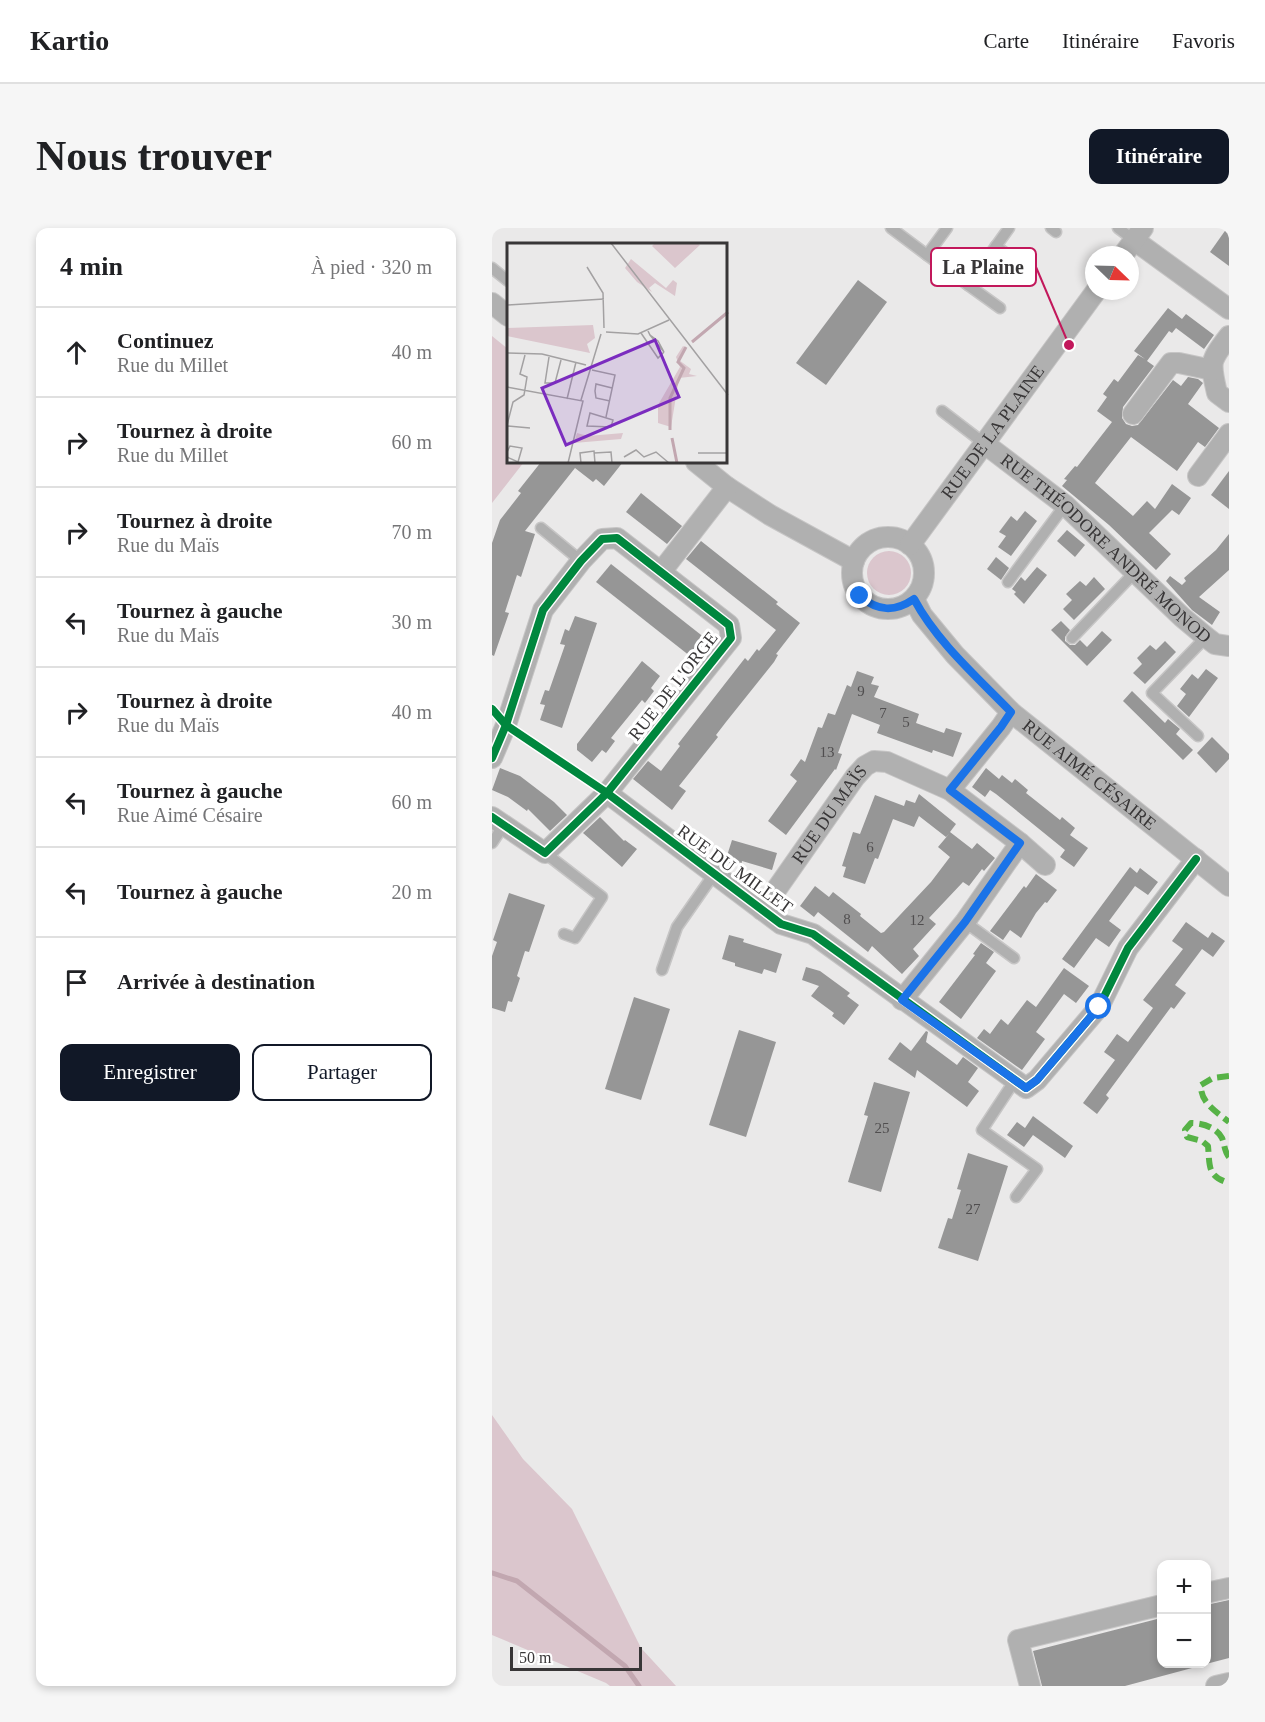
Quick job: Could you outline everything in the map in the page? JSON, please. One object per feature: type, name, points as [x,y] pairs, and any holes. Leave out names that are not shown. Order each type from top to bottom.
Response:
[{"type":"street","points":[[1130,238],[1229,309]]},
{"type":"street","name":"RUE DE LA PLAINE","points":[[910,545],[1089,300]]},
{"type":"street","points":[[492,303],[507,315]]},
{"type":"street","points":[[1229,336],[1214,356],[1212,370],[1217,393],[1229,402]]},
{"type":"street","points":[[1133,414],[1171,363],[1212,370]]},
{"type":"street","points":[[1198,476],[1229,434]]},
{"type":"street","name":"RUE THÉODORE ANDRÉ MONOD","points":[[985,444],[1065,505],[1182,617],[1206,637],[1215,644],[1229,646]]},
{"type":"street","points":[[698,464],[727,487],[771,515],[854,561]]},
{"type":"street","points":[[661,572],[727,487]]},
{"type":"street","points":[[889,537],[910,545],[918,554],[923,565],[924,577],[921,589],[914,599],[904,606],[880,609],[869,604],[860,596],[854,585],[852,573],[854,561],[860,551],[878,539],[889,537]]},
{"type":"street","name":"RUE DE L'ORGE","points":[[492,758],[506,725],[543,610],[581,561],[602,539],[617,538],[729,625],[731,638],[607,793],[545,853]]},
{"type":"street","name":"RUE AIMÉ CÉSAIRE","points":[[914,599],[922,615],[955,655],[1011,712],[1229,886]]},
{"type":"street","points":[[950,790],[1011,712]]},
{"type":"street","name":"RUE DU MAÏS","points":[[762,910],[855,777],[865,766],[874,761],[887,762],[950,790],[1045,865]]},
{"type":"street","name":"RUE DU MILLET","points":[[607,793],[781,924],[813,934],[1015,1080]]},
{"type":"street","points":[[498,821],[545,853]]},
{"type":"street","points":[[902,1000],[965,922],[1020,843]]},
{"type":"street","points":[[1015,1080],[1026,1088],[1037,1080],[1099,1007],[1128,948],[1196,859]]},
{"type":"street","points":[[1211,1592],[1229,1588]]},
{"type":"street","points":[[1030,1686],[1018,1640],[1157,1606]]},
{"type":"street","points":[[1216,1686],[1229,1683]]},
{"type":"lane","points":[[891,228],[1000,308]]},
{"type":"lane","points":[[927,255],[947,228]]},
{"type":"lane","points":[[968,285],[1009,228]]},
{"type":"lane","points":[[996,246],[1027,270]]},
{"type":"lane","points":[[492,268],[507,279]]},
{"type":"lane","points":[[942,411],[985,444]]},
{"type":"lane","points":[[1008,582],[1065,505]]},
{"type":"lane","points":[[541,528],[581,561]]},
{"type":"lane","points":[[1072,638],[1136,571]]},
{"type":"lane","points":[[1198,736],[1152,693],[1206,637]]},
{"type":"lane","points":[[492,843],[498,821]]},
{"type":"lane","points":[[545,853],[602,897],[575,938],[564,934]]},
{"type":"lane","points":[[662,970],[677,927],[714,874]]},
{"type":"lane","points":[[965,922],[1014,958]]},
{"type":"lane","points":[[1015,1080],[982,1130],[1037,1169],[1017,1197]]},
{"type":"shaded area","points":[[492,336],[507,348],[507,464],[522,464],[492,503]]},
{"type":"shaded area","points":[[889,551],[904,558],[911,573],[904,588],[889,595],[874,588],[867,573],[874,558]]},
{"type":"shaded area","points":[[492,1415],[523,1459],[572,1509],[641,1648],[676,1686],[610,1686],[492,1635]]},
{"type":"building","points":[[1229,228],[1229,266],[1210,252]]},
{"type":"building","points":[[858,280],[887,302],[826,385],[796,363]]},
{"type":"building","points":[[1168,308],[1182,319],[1186,314],[1214,335],[1204,349],[1176,328],[1172,333],[1169,331],[1147,361],[1154,366],[1123,407],[1122,418],[1126,424],[1138,425],[1173,380],[1181,386],[1188,377],[1198,379],[1203,383],[1188,404],[1219,428],[1205,447],[1198,442],[1177,471],[1131,437],[1095,483],[1133,516],[1147,501],[1155,509],[1172,484],[1191,498],[1179,515],[1172,510],[1149,533],[1171,554],[1156,570],[1109,525],[1062,486],[1067,480],[1064,479],[1075,466],[1077,467],[1112,422],[1097,411],[1107,397],[1103,394],[1114,379],[1118,382],[1138,355],[1145,359],[1134,351]]},
{"type":"building","points":[[539,464],[621,464],[604,486],[596,479],[593,482],[575,468],[525,531],[535,534],[521,577],[517,575],[505,612],[509,613],[494,656],[492,655],[492,543],[500,520],[521,493],[518,491]]},
{"type":"building","points":[[1229,471],[1229,509],[1211,495]]},
{"type":"building","points":[[641,493],[682,526],[667,544],[626,512]]},
{"type":"building","points":[[1025,511],[1037,521],[1011,556],[998,547],[1006,536],[999,532],[1011,516],[1017,521]]},
{"type":"building","points":[[1067,530],[1085,545],[1075,557],[1057,541]]},
{"type":"building","points":[[1229,534],[1229,570],[1199,597],[1220,612],[1212,625],[1192,610],[1166,581],[1170,576],[1182,585],[1186,581],[1184,578],[1216,550]]},
{"type":"building","points":[[701,541],[778,602],[776,604],[800,623],[776,654],[778,655],[774,662],[679,786],[686,791],[672,810],[633,779],[648,761],[661,771],[680,746],[678,744],[745,658],[748,661],[776,630],[686,559]]},
{"type":"building","points":[[996,557],[1009,568],[1001,580],[987,569]]},
{"type":"building","points":[[611,564],[710,642],[695,660],[596,582]]},
{"type":"building","points":[[1037,567],[1047,575],[1024,604],[1012,589],[1021,577],[1025,581]]},
{"type":"building","points":[[1094,577],[1105,589],[1074,620],[1063,609],[1072,600],[1066,594],[1080,581],[1086,586]]},
{"type":"building","points":[[575,616],[597,623],[562,728],[540,720],[545,705],[540,704],[545,690],[549,691],[565,645],[560,644],[565,629],[569,631]]},
{"type":"building","points":[[1061,621],[1070,630],[1065,641],[1070,645],[1075,645],[1080,640],[1087,647],[1102,631],[1112,640],[1087,666],[1051,630]]},
{"type":"building","points":[[1165,641],[1176,652],[1145,684],[1133,673],[1142,664],[1137,658],[1150,645],[1156,650]]},
{"type":"building","points":[[642,661],[660,676],[651,688],[654,691],[645,703],[642,700],[611,738],[615,741],[606,753],[602,750],[592,762],[577,750],[577,744]]},
{"type":"building","points":[[1206,669],[1218,678],[1189,717],[1177,706],[1186,694],[1180,689],[1192,674],[1198,679]]},
{"type":"building","points":[[857,671],[874,677],[871,684],[879,686],[874,697],[919,714],[916,723],[944,733],[946,728],[962,733],[953,757],[933,750],[932,753],[877,733],[880,725],[852,714],[838,753],[842,754],[836,770],[786,835],[768,821],[797,781],[790,775],[801,759],[805,762],[818,727],[822,728],[828,713],[835,715],[847,685],[851,687]]},
{"type":"building","points":[[1132,691],[1165,723],[1168,719],[1180,729],[1176,734],[1193,750],[1183,760],[1123,701]]},
{"type":"building","points":[[1212,737],[1229,754],[1229,759],[1216,773],[1197,753]]},
{"type":"building","points":[[500,768],[520,776],[567,815],[550,831],[528,809],[527,811],[508,797],[492,790]]},
{"type":"building","points":[[986,768],[999,779],[1002,775],[1012,783],[1015,779],[1028,790],[1026,793],[1060,820],[1062,817],[1075,828],[1070,835],[1088,848],[1074,867],[1060,857],[1065,850],[996,794],[990,790],[985,797],[972,787]]},
{"type":"building","points":[[919,794],[956,824],[950,832],[972,849],[977,843],[995,858],[984,871],[982,869],[969,886],[963,882],[929,918],[936,924],[913,949],[919,956],[902,974],[872,946],[868,952],[818,912],[814,917],[800,906],[815,886],[829,897],[833,892],[881,933],[884,932],[931,882],[950,857],[938,847],[949,834],[946,837],[919,816],[914,827],[893,819],[878,859],[875,858],[865,884],[843,877],[846,867],[842,866],[853,832],[860,834],[875,795],[904,806],[906,800],[915,803]]},
{"type":"building","points":[[600,817],[624,841],[637,849],[622,867],[583,833]]},
{"type":"building","points":[[732,840],[777,853],[772,870],[742,861],[741,867],[725,862]]},
{"type":"building","points":[[1130,867],[1137,873],[1140,868],[1158,882],[1148,895],[1135,886],[1109,921],[1121,930],[1109,947],[1096,938],[1074,968],[1062,959]]},
{"type":"building","points":[[1036,874],[1057,890],[1036,913],[1021,938],[1010,930],[1003,940],[990,931],[1024,886],[1026,888]]},
{"type":"building","points":[[509,893],[545,905],[529,952],[525,951],[517,976],[520,978],[512,1002],[508,1001],[505,1012],[492,1008],[492,956],[497,942],[493,940]]},
{"type":"building","points":[[1186,922],[1208,938],[1212,932],[1225,941],[1213,957],[1202,949],[1175,985],[1186,993],[1174,1009],[1171,1007],[1106,1095],[1109,1098],[1097,1114],[1083,1103],[1115,1060],[1104,1052],[1117,1034],[1128,1042],[1153,1008],[1143,1000],[1183,949],[1172,941]]},
{"type":"building","points":[[729,935],[744,939],[743,942],[782,954],[776,973],[764,969],[762,974],[735,966],[735,963],[722,959]]},
{"type":"building","points":[[981,943],[994,952],[986,963],[996,971],[961,1019],[939,1002],[975,955],[973,954]]},
{"type":"building","points":[[806,967],[820,971],[850,993],[847,996],[859,1005],[844,1025],[832,1016],[834,1013],[811,996],[819,986],[802,980]]},
{"type":"building","points":[[1064,968],[1089,986],[1076,1003],[1064,994],[1036,1032],[1045,1039],[1022,1070],[977,1038],[984,1029],[990,1034],[1001,1019],[1008,1025],[1027,1000],[1036,1007]]},
{"type":"building","points":[[634,997],[670,1009],[641,1100],[605,1089]]},
{"type":"building","points":[[739,1030],[776,1042],[746,1137],[709,1125]]},
{"type":"building","points":[[926,1031],[928,1032],[926,1042],[957,1065],[963,1057],[978,1068],[968,1082],[979,1091],[967,1107],[917,1070],[915,1078],[888,1059],[900,1042],[911,1051]]},
{"type":"building","points":[[874,1082],[910,1092],[881,1192],[848,1182],[868,1116],[864,1115]]},
{"type":"building","points":[[1033,1116],[1073,1146],[1065,1158],[1033,1135],[1024,1147],[1007,1135],[1017,1122],[1025,1128]]},
{"type":"building","points":[[968,1153],[1008,1166],[978,1261],[938,1248],[948,1218],[952,1219],[961,1190],[957,1189]]},
{"type":"building","points":[[1229,1600],[1229,1658],[1211,1663],[1211,1614],[1211,1604]]},
{"type":"building","points":[[1157,1619],[1157,1668],[1192,1668],[1125,1686],[1042,1686],[1033,1651]]},
{"type":"waterway","points":[[492,1573],[517,1581],[625,1666],[639,1686]]},
{"type":"marked path","points":[[1229,1076],[1213,1078],[1201,1085],[1206,1102],[1229,1122]]},
{"type":"marked path","points":[[1229,1157],[1222,1138],[1212,1128],[1191,1123],[1185,1130],[1187,1137],[1202,1141],[1208,1146],[1213,1174],[1229,1183]]},
{"type":"cycle path","points":[[492,758],[506,725],[543,610],[581,561],[602,539],[617,538],[729,625],[731,638],[607,793],[545,853],[492,817]]},
{"type":"cycle path","points":[[492,709],[506,725],[607,793],[781,924],[813,934],[1026,1088],[1037,1080],[1099,1007],[1128,948],[1196,859]]},
{"type":"place","name":"La Plaine","points":[[1069,345]]},
{"type":"route","points":[[860,596],[869,604],[880,609],[904,606],[914,599],[922,615],[955,655],[1011,712],[950,790],[1020,843],[965,922],[902,1000],[1026,1088],[1037,1080],[1099,1007]]}]
